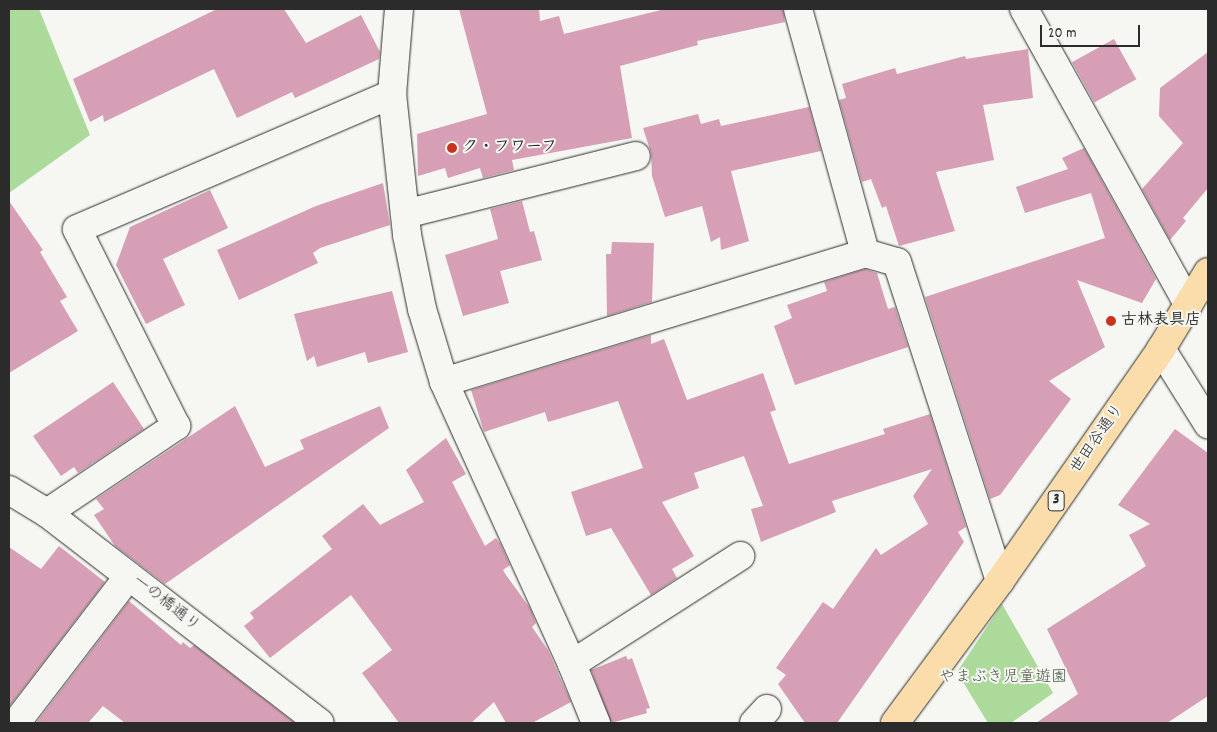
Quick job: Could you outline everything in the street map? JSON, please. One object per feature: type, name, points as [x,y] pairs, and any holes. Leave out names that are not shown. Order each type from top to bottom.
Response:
[{"type":"main road","name":"世田谷通り","points":[[895,723],[1000,581],[1161,349],[1208,272]]},
{"type":"street","points":[[399,9],[392,94],[405,214],[422,309],[444,382],[572,664],[596,723]]},
{"type":"street","points":[[798,9],[865,253]]},
{"type":"street","points":[[1024,9],[1188,304]]},
{"type":"street","points":[[47,513],[176,426],[77,229],[392,94]]},
{"type":"street","points":[[405,214],[636,156]]},
{"type":"street","points":[[444,382],[865,253],[897,262],[1000,581]]},
{"type":"street","points":[[1161,349],[1208,424]]},
{"type":"street","name":"一の橋通り","points":[[9,490],[47,513],[320,723]]},
{"type":"street","points":[[572,664],[740,556]]},
{"type":"street","points":[[16,723],[129,576]]},
{"type":"green space","points":[[9,9],[39,9],[90,135],[9,193]]},
{"type":"green space","name":"やまぶき児童遊園","points":[[1002,604],[1053,693],[1011,723],[988,723],[957,672]]},
{"type":"building","points":[[217,9],[284,9],[306,43],[361,15],[380,52],[379,59],[295,98],[292,92],[237,118],[214,69],[104,122],[103,115],[90,122],[73,79]]},
{"type":"building","points":[[459,9],[539,9],[540,21],[559,16],[564,34],[665,9],[783,9],[785,22],[697,41],[698,45],[620,66],[632,138],[512,160],[514,170],[483,178],[480,168],[448,178],[445,168],[418,176],[417,134],[487,114]]},
{"type":"building","points":[[1114,39],[1136,79],[1094,103],[1072,62]]},
{"type":"building","points":[[1028,49],[1033,98],[983,105],[994,160],[936,172],[955,231],[899,246],[886,206],[882,208],[871,179],[862,182],[839,100],[846,98],[842,84],[895,68],[897,74],[965,56],[966,59]]},
{"type":"building","points":[[1208,52],[1208,188],[1183,218],[1186,221],[1170,240],[1142,189],[1183,143],[1159,116],[1160,88]]},
{"type":"building","points":[[809,107],[821,151],[731,171],[749,241],[721,250],[720,237],[711,242],[702,206],[665,217],[652,176],[651,153],[643,128],[698,114],[701,124],[719,119],[721,126]]},
{"type":"building","points":[[1084,148],[1156,279],[1142,303],[1077,280],[1105,347],[1049,381],[1071,399],[1000,495],[990,499],[925,297],[1105,238],[1091,193],[1025,213],[1016,187],[1068,169],[1062,158]]},
{"type":"building","points":[[383,183],[390,225],[320,248],[313,253],[318,263],[239,300],[217,250],[316,206]]},
{"type":"building","points":[[210,190],[228,228],[163,259],[185,305],[146,324],[116,265],[130,227]]},
{"type":"building","points":[[9,201],[43,250],[40,252],[67,297],[60,301],[78,331],[9,373]]},
{"type":"building","points":[[522,201],[530,232],[534,231],[542,260],[500,271],[509,303],[463,316],[445,255],[498,239],[490,209]]},
{"type":"building","points":[[612,242],[654,243],[652,302],[607,316],[606,254],[611,254]]},
{"type":"building","points":[[865,269],[877,273],[888,309],[895,307],[908,347],[795,385],[774,326],[792,318],[787,305],[827,291],[824,282]]},
{"type":"building","points":[[392,291],[408,352],[368,363],[365,352],[317,367],[314,356],[307,361],[294,314]]},
{"type":"building","points":[[651,335],[651,344],[664,339],[687,400],[763,373],[776,410],[770,412],[789,464],[885,434],[883,429],[930,414],[966,527],[958,532],[964,542],[837,723],[805,723],[778,684],[786,675],[776,668],[823,602],[833,609],[876,548],[881,555],[928,524],[913,496],[932,469],[832,501],[836,512],[761,542],[751,509],[763,506],[744,456],[694,473],[699,488],[662,502],[694,556],[672,569],[677,578],[651,595],[611,528],[586,536],[571,492],[643,468],[618,401],[548,422],[545,412],[484,432],[471,390]]},
{"type":"building","points":[[113,382],[144,429],[78,473],[74,467],[61,476],[33,436]]},
{"type":"building","points":[[235,406],[265,467],[304,449],[300,440],[380,406],[389,428],[165,584],[115,546],[94,515],[104,509],[96,499]]},
{"type":"building","points":[[1175,429],[1208,453],[1208,696],[1167,723],[1036,723],[1078,694],[1047,629],[1146,566],[1129,535],[1150,524],[1118,505]]},
{"type":"building","points":[[446,438],[466,474],[452,482],[485,546],[496,538],[500,543],[510,565],[503,570],[530,608],[536,623],[532,627],[548,650],[571,702],[532,723],[506,723],[494,702],[471,723],[399,723],[362,673],[392,650],[351,595],[270,658],[244,626],[254,618],[250,613],[332,549],[322,536],[363,504],[380,525],[424,502],[406,470]]},
{"type":"building","points":[[59,546],[105,582],[9,707],[9,547],[41,569]]},
{"type":"building","points":[[129,601],[181,645],[183,642],[190,648],[194,645],[295,723],[125,723],[103,706],[88,723],[36,723]]},
{"type":"building","points":[[626,656],[628,660],[632,658],[650,708],[646,709],[647,713],[611,723],[591,670]]},
{"type":"place","name":"ク・フワーフ","points":[[452,148]]},
{"type":"place","name":"古林表具店","points":[[1111,321]]}]
